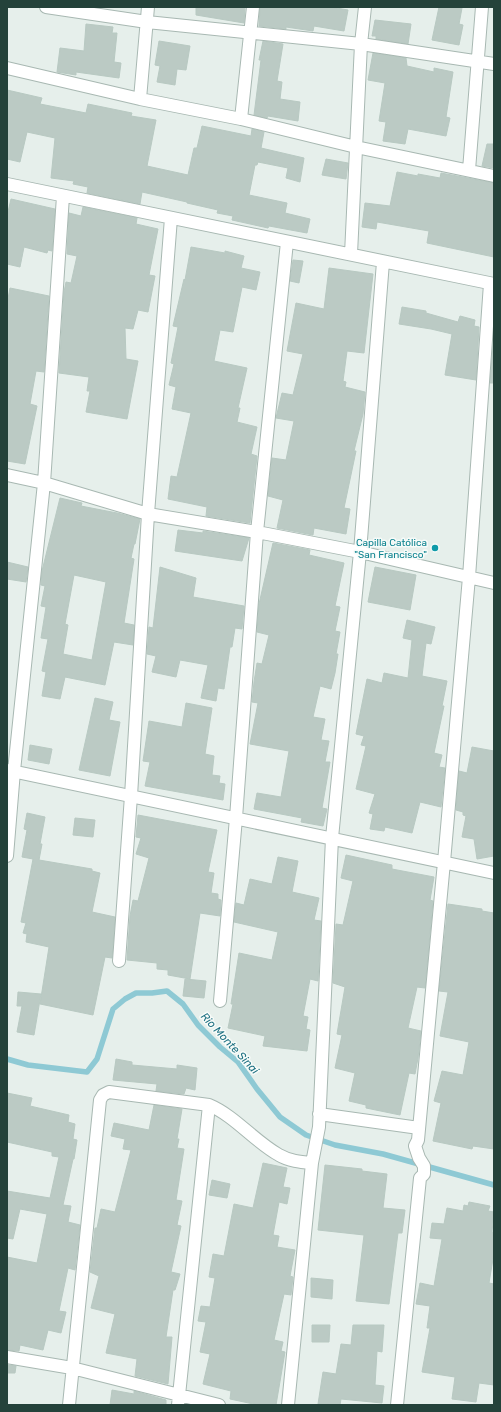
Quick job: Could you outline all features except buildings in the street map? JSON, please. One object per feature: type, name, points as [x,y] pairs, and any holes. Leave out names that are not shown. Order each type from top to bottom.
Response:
[{"type":"street","points":[[46,7],[147,22],[361,44],[494,64]]},
{"type":"street","points":[[140,99],[148,7]]},
{"type":"street","points":[[241,119],[253,7]]},
{"type":"street","points":[[351,254],[361,44],[365,7]]},
{"type":"street","points":[[469,170],[482,7]]},
{"type":"street","points":[[7,68],[140,99],[241,119],[356,147],[494,176]]},
{"type":"street","points":[[7,184],[492,284],[469,577],[444,862],[418,1140],[415,1146],[419,1158],[424,1166],[424,1174],[420,1178],[396,1405]]},
{"type":"street","points":[[7,856],[10,770],[44,483],[63,196]]},
{"type":"street","points":[[119,961],[131,796],[148,514],[171,218]]},
{"type":"street","points":[[220,1001],[236,818],[257,532],[287,242]]},
{"type":"street","points":[[288,1405],[312,1163],[319,1127],[332,838],[360,552],[383,262]]},
{"type":"street","points":[[7,475],[44,483],[148,514],[257,532],[360,552],[494,583]]},
{"type":"street","points":[[10,770],[494,873]]},
{"type":"street","points":[[69,1405],[100,1100],[103,1095],[109,1092],[209,1105],[221,1110],[258,1141],[280,1155],[296,1161],[312,1163]]},
{"type":"street","points":[[178,1399],[209,1105]]},
{"type":"street","points":[[319,1114],[419,1128]]},
{"type":"street","points":[[7,1357],[72,1368],[178,1399],[219,1405]]},
{"type":"waterway","name":"Rio Monte Sinai","points":[[7,1059],[28,1065],[87,1072],[97,1059],[113,1009],[125,999],[136,993],[167,991],[183,1004],[198,1025],[220,1047],[238,1062],[257,1089],[280,1117],[306,1135],[335,1145],[383,1154],[494,1185]]},
{"type":"place","name":"Capilla Católica \"San Francisco\"","points":[[435,548]]}]
